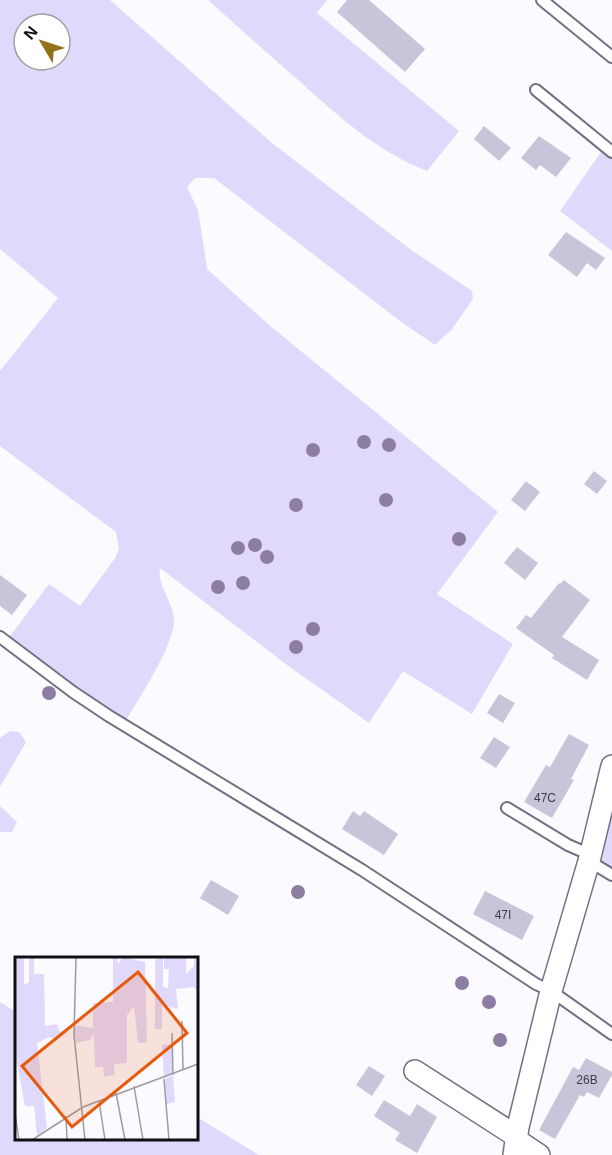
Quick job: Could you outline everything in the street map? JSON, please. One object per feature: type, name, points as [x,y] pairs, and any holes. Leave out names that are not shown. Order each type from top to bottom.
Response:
[{"type":"street","points":[[515,1143],[551,992],[590,858],[612,766]]},
{"type":"street","points":[[415,1071],[515,1143],[539,1155]]},
{"type":"lane","points":[[542,0],[612,57]]},
{"type":"lane","points":[[536,90],[612,152]]},
{"type":"lane","points":[[0,637],[109,716],[352,864],[612,1034]]},
{"type":"lane","points":[[507,808],[590,858],[612,875]]},
{"type":"shaded area","points":[[0,0],[110,0],[272,143],[410,249],[472,291],[473,299],[452,329],[435,345],[400,321],[214,178],[195,178],[187,187],[198,210],[207,269],[269,325],[498,512],[437,594],[513,644],[472,714],[403,671],[369,723],[287,665],[160,568],[161,582],[173,614],[172,631],[154,672],[125,722],[8,639],[49,584],[80,606],[116,557],[119,548],[116,532],[0,446],[0,371],[58,298],[0,249]]},
{"type":"shaded area","points":[[208,0],[327,0],[317,13],[459,131],[427,171],[408,163],[374,143],[342,119]]},
{"type":"shaded area","points":[[603,149],[612,156],[612,251],[560,211]]},
{"type":"shaded area","points":[[10,731],[19,732],[26,742],[0,787],[0,738]]},
{"type":"shaded area","points":[[612,802],[612,870],[599,861]]},
{"type":"shaded area","points":[[0,806],[17,822],[12,832],[0,832]]},
{"type":"shaded area","points":[[0,1002],[15,1011],[15,1140],[198,1140],[198,1118],[259,1155],[0,1155]]},
{"type":"building","points":[[347,0],[369,0],[425,49],[405,72],[337,12]]},
{"type":"building","points":[[484,126],[511,148],[499,161],[474,139]]},
{"type":"building","points":[[539,136],[571,158],[556,177],[540,165],[536,170],[521,158]]},
{"type":"building","points":[[566,232],[605,258],[596,270],[587,263],[577,277],[548,255]]},
{"type":"building","points":[[594,471],[607,481],[597,494],[584,484]]},
{"type":"building","points":[[526,481],[540,492],[525,511],[511,500]]},
{"type":"building","points":[[517,547],[538,563],[525,580],[504,563]]},
{"type":"building","points":[[0,575],[27,595],[12,615],[0,606]]},
{"type":"building","points":[[564,580],[590,600],[562,637],[599,660],[587,680],[552,658],[554,655],[516,628],[526,615],[531,618],[559,583]]},
{"type":"building","points":[[499,694],[515,703],[503,723],[487,713]]},
{"type":"building","points":[[569,734],[589,745],[571,779],[574,780],[552,818],[524,802],[546,765],[550,767]]},
{"type":"building","points":[[494,737],[510,747],[496,768],[480,758]]},
{"type":"building","points":[[353,811],[360,816],[364,811],[398,834],[384,855],[342,829]]},
{"type":"building","points":[[211,880],[239,896],[228,915],[200,898]]},
{"type":"building","points":[[485,891],[534,916],[522,940],[473,914]]},
{"type":"building","points":[[586,1058],[612,1072],[612,1075],[599,1098],[587,1092],[584,1097],[580,1095],[555,1139],[539,1130],[573,1067],[579,1070]]},
{"type":"building","points":[[369,1066],[385,1076],[372,1096],[356,1085]]},
{"type":"building","points":[[384,1100],[410,1116],[417,1104],[437,1117],[417,1153],[395,1140],[400,1133],[374,1116]]}]
